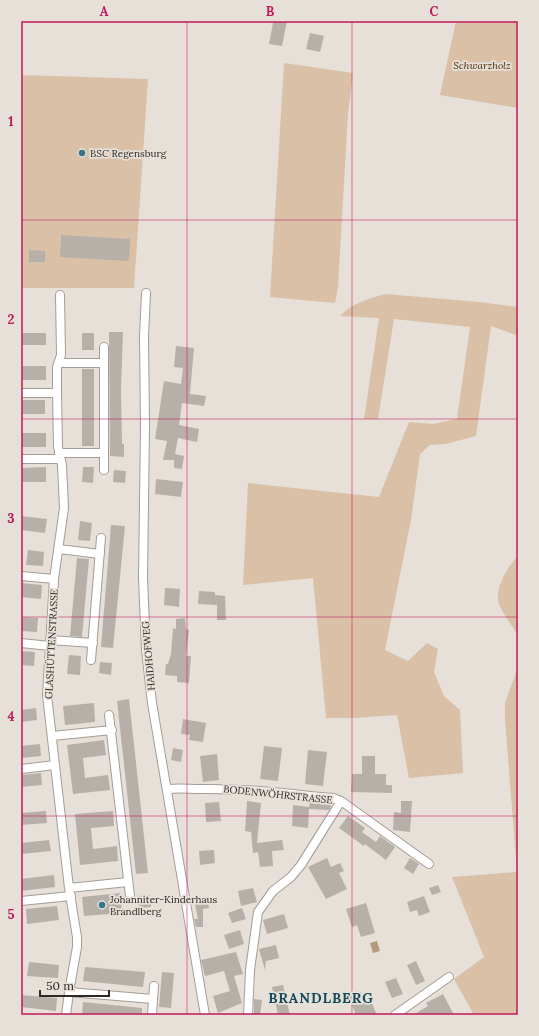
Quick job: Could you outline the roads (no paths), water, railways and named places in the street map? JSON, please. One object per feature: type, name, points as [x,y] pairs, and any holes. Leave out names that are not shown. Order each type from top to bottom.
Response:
[{"type":"street","name":"HAIDHOFWEG","points":[[146,293],[144,336],[145,426],[143,578],[146,650],[152,703],[168,789],[205,1015]]},
{"type":"street","name":"GLASHÜTTENSTRASSE","points":[[60,295],[61,355],[58,363],[57,392],[64,508],[60,549],[56,556],[47,695],[77,947],[66,1015]]},
{"type":"street","points":[[104,346],[104,470]]},
{"type":"street","points":[[58,363],[103,363]]},
{"type":"street","points":[[21,393],[57,392]]},
{"type":"street","points":[[21,459],[104,453]]},
{"type":"street","points":[[91,660],[102,538]]},
{"type":"street","points":[[60,549],[100,554]]},
{"type":"street","points":[[21,576],[54,579]]},
{"type":"street","points":[[21,643],[93,643]]},
{"type":"street","points":[[110,715],[130,896]]},
{"type":"street","points":[[52,736],[112,730]]},
{"type":"street","points":[[21,769],[55,765]]},
{"type":"street","name":"BODENWÖHRSTRASSE","points":[[168,789],[182,787],[199,789],[231,788],[333,798],[341,801],[429,864]]},
{"type":"street","name":"BODENWÖHRSTRASSE","points":[[248,1015],[250,970],[258,912],[273,891],[290,877],[301,865],[341,801]]},
{"type":"street","points":[[21,902],[128,882]]},
{"type":"street","points":[[395,1015],[449,977]]},
{"type":"street","points":[[152,1015],[154,986]]},
{"type":"street","points":[[69,992],[153,999]]},
{"type":"place","name":"BSC Regensburg","points":[[82,153]]},
{"type":"place","name":"Johanniter-Kinderhaus Brandlberg","points":[[102,905]]},
{"type":"district","name":"BRANDLBERG","points":[[321,998]]},
{"type":"park label","name":"Schwarzholz","points":[[482,65]]}]
